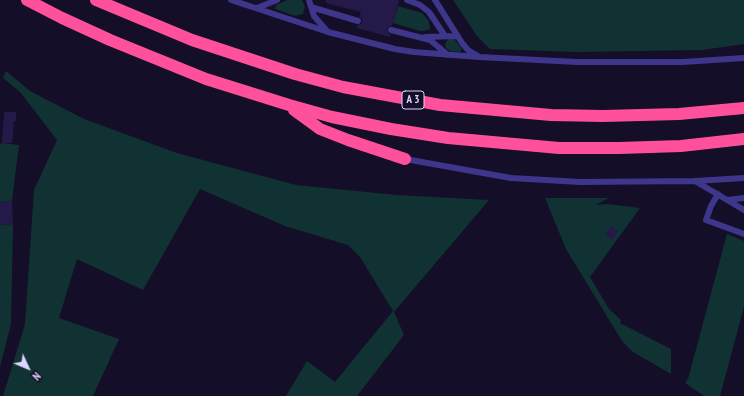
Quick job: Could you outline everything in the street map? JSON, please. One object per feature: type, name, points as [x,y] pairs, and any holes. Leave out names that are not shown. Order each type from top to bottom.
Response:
[{"type":"highway","points":[[27,0],[83,28],[165,64],[206,79],[332,117],[391,129],[448,138],[560,148],[681,146],[744,139]]},
{"type":"highway","name":"A 3","points":[[96,0],[192,40],[288,72],[342,87],[440,104],[551,115],[603,116],[679,114],[744,108]]},
{"type":"highway","points":[[289,105],[320,129],[405,159]]},
{"type":"lane","points":[[231,0],[328,32],[404,51],[479,57],[577,62],[683,62],[744,58]]},
{"type":"lane","points":[[256,8],[277,0]]},
{"type":"lane","points":[[309,0],[317,20],[328,32]]},
{"type":"lane","points":[[407,0],[420,5],[429,12],[445,36]]},
{"type":"lane","points":[[435,0],[466,47],[479,57]]},
{"type":"lane","points":[[311,7],[358,21]]},
{"type":"lane","points":[[391,30],[423,38],[435,44],[448,55]]},
{"type":"lane","points":[[423,38],[458,36]]},
{"type":"lane","points":[[405,159],[511,178],[580,182],[695,181],[744,178]]},
{"type":"lane","points":[[695,181],[744,210]]},
{"type":"lane","points":[[718,194],[711,206],[706,220],[744,234]]},
{"type":"lane","points":[[728,200],[744,198]]},
{"type":"green space","points":[[287,0],[302,0],[305,6],[303,14],[295,16],[275,9],[276,5]]},
{"type":"green space","points":[[453,0],[744,0],[744,44],[702,50],[577,52],[490,49],[477,36]]},
{"type":"green space","points":[[398,6],[422,13],[428,20],[430,29],[420,31],[393,23]]},
{"type":"green space","points":[[448,39],[454,39],[462,49],[460,52],[450,51],[446,48],[445,44]]},
{"type":"green space","points":[[6,71],[30,91],[84,119],[177,153],[296,185],[397,195],[489,200],[394,312],[404,335],[357,396],[286,396],[307,361],[335,382],[393,311],[360,257],[348,245],[285,226],[200,189],[143,290],[77,259],[59,318],[119,339],[93,396],[3,396],[25,324],[34,190],[57,140],[20,92],[3,78]]},
{"type":"green space","points":[[2,143],[19,145],[12,201],[0,202],[0,145]]},
{"type":"green space","points":[[545,198],[609,198],[595,205],[608,204],[640,208],[590,277],[609,309],[621,320],[620,323],[671,349],[671,374],[633,352],[622,341],[566,249]]},
{"type":"green space","points":[[0,207],[1,225],[13,224],[11,324],[0,367]]},
{"type":"green space","points":[[727,234],[744,241],[744,307],[720,396],[704,396],[685,383],[688,379]]},
{"type":"building","points":[[326,0],[399,0],[392,26],[388,27],[387,29],[390,37],[357,28],[357,25],[361,24],[362,22],[362,18],[359,17],[361,12],[326,3]]},
{"type":"building","points":[[4,112],[16,112],[12,143],[2,143]]},
{"type":"building","points":[[12,201],[13,224],[0,225],[0,202]]},
{"type":"building","points":[[611,226],[618,231],[612,240],[605,235]]}]
